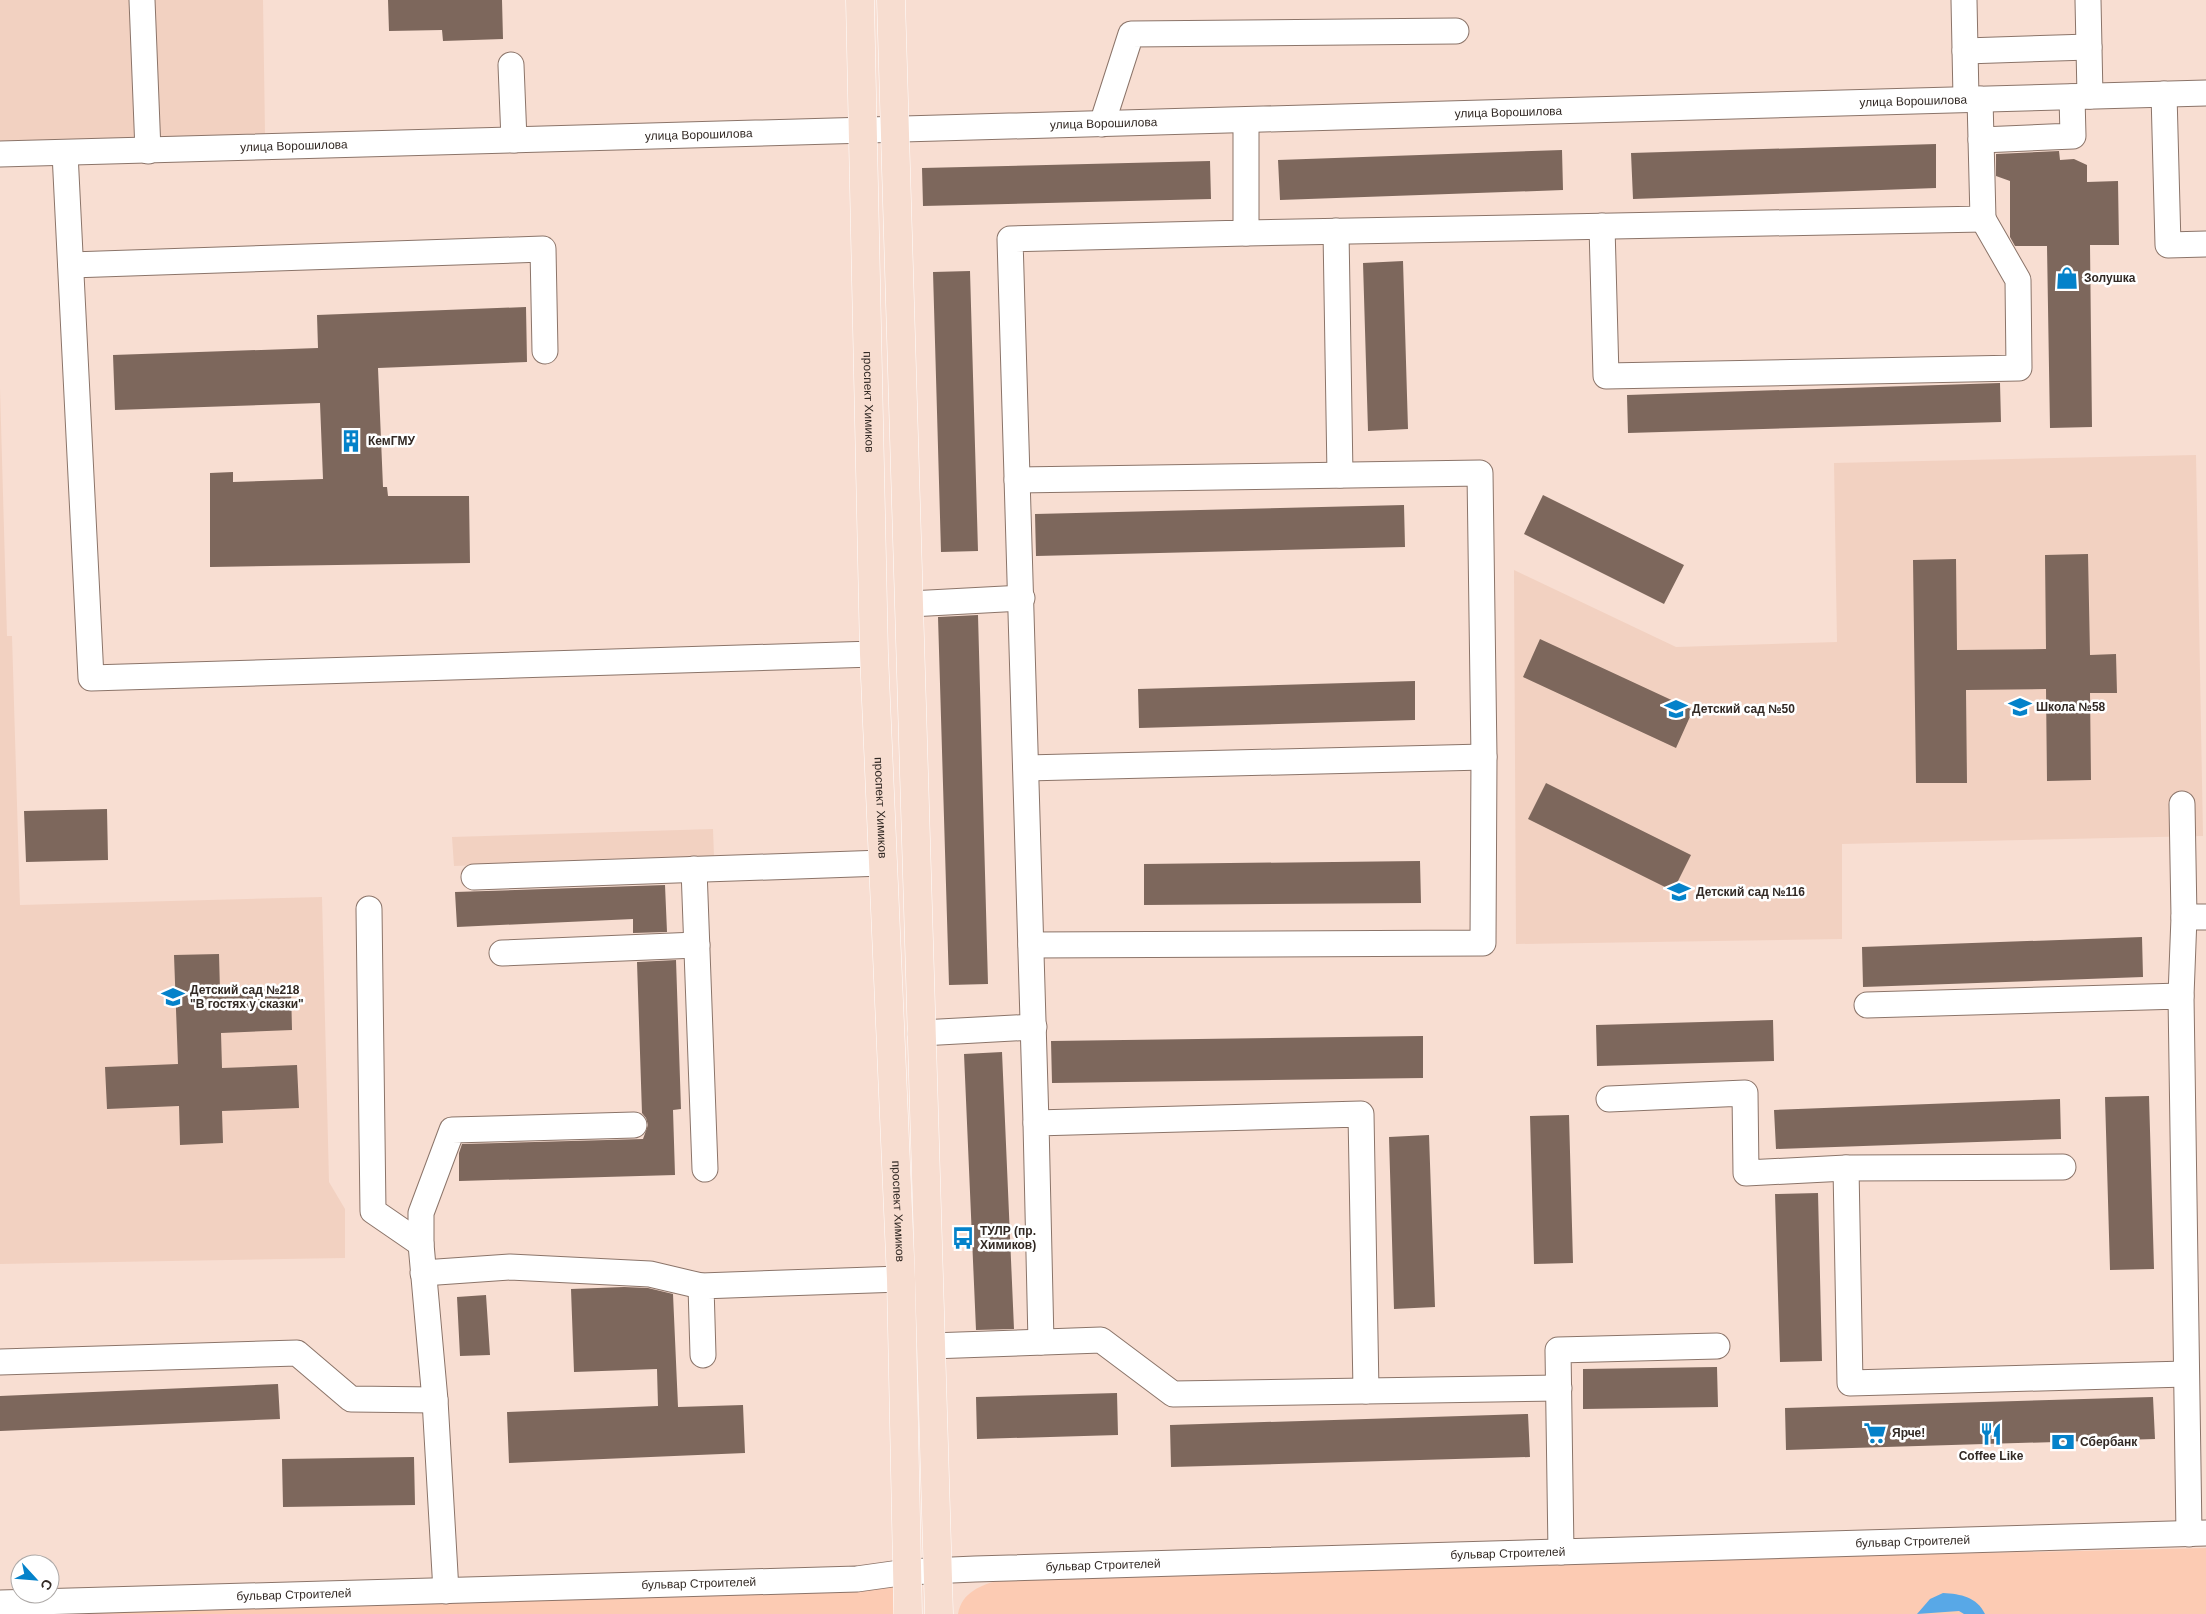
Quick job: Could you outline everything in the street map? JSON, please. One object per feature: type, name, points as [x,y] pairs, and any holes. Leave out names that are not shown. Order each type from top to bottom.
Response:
[{"type":"main road","name":"проспект Химиков","points":[[860,0],[874,654],[901,1279],[908,1614]]},
{"type":"main road","points":[[891,0],[939,1614]]},
{"type":"street","points":[[142,0],[148,151]]},
{"type":"street","points":[[1602,226],[1606,376],[2019,368],[2018,280],[1983,219],[1981,140],[1965,51],[1964,0]]},
{"type":"street","points":[[1981,140],[2073,136],[2089,47],[2088,0]]},
{"type":"street","points":[[1102,124],[1131,34],[1456,31]]},
{"type":"street","points":[[1965,51],[2089,47]]},
{"type":"street","points":[[511,65],[514,140]]},
{"type":"street","name":"улица Ворошилова","points":[[0,154],[2206,93]]},
{"type":"street","points":[[2164,94],[2168,245],[2206,244]]},
{"type":"street","points":[[1246,120],[1246,233]]},
{"type":"street","points":[[65,152],[91,678],[874,654]]},
{"type":"street","points":[[1041,1342],[1022,598],[1010,238],[1983,219]]},
{"type":"street","points":[[1336,231],[1340,475]]},
{"type":"street","points":[[70,265],[543,249],[545,351]]},
{"type":"street","points":[[1017,480],[1480,473],[1484,757],[1483,943],[1031,945]]},
{"type":"street","points":[[910,604],[1022,598]]},
{"type":"street","points":[[1026,768],[1484,757]]},
{"type":"street","points":[[2182,804],[2195,917],[2181,996],[2196,1330],[2186,1374],[2198,1534]]},
{"type":"street","points":[[474,877],[883,863]]},
{"type":"street","points":[[694,870],[705,1169]]},
{"type":"street","points":[[370,909],[373,1211],[421,1244]]},
{"type":"street","points":[[502,953],[697,945]]},
{"type":"street","points":[[1866,1005],[2181,996]]},
{"type":"street","points":[[921,1033],[1034,1027]]},
{"type":"street","points":[[1609,1099],[1745,1093],[1746,1172],[1846,1168],[2063,1167]]},
{"type":"street","points":[[1036,1123],[1361,1114],[1366,1391]]},
{"type":"street","points":[[446,1591],[434,1400],[421,1244],[421,1213],[452,1130],[634,1125]]},
{"type":"street","points":[[1846,1168],[1850,1383],[2186,1374]]},
{"type":"street","points":[[424,1273],[510,1267],[650,1274],[701,1286],[901,1279]]},
{"type":"street","points":[[701,1286],[703,1355]]},
{"type":"street","points":[[930,1346],[1102,1340],[1173,1394],[1559,1388]]},
{"type":"street","points":[[1561,1552],[1558,1350],[1717,1346]]},
{"type":"street","points":[[0,1362],[297,1353],[351,1399],[434,1400]]},
{"type":"street","name":"бульвар Строителей","points":[[0,1603],[857,1579],[938,1570],[2198,1534]]},
{"type":"shaded area","points":[[0,0],[263,0],[265,134],[0,143]]},
{"type":"shaded area","name":"Детский сад №218 \"В гостях у сказки\"","points":[[0,388],[7,636],[12,636],[20,905],[322,897],[329,1182],[345,1209],[345,1258],[0,1264]]},
{"type":"shaded area","points":[[2196,455],[2203,836],[1842,844],[1842,939],[1516,944],[1514,570],[1676,647],[1837,642],[1834,463]]},
{"type":"shaded area","points":[[713,829],[714,857],[454,866],[452,837]]},
{"type":"shaded area","points":[[2206,1548],[2206,1614],[958,1614],[960,1606],[968,1595],[979,1587],[1000,1580]]},
{"type":"shaded area","points":[[907,1572],[908,1614],[0,1614]]},
{"type":"water","points":[[1943,1593],[1956,1594],[1973,1600],[1982,1608],[1985,1614],[1964,1614],[1959,1611],[1917,1614],[1930,1599]]},
{"type":"building","points":[[388,0],[502,0],[503,39],[443,41],[442,30],[389,31]]},
{"type":"building","points":[[1936,144],[1936,188],[1633,199],[1631,153]]},
{"type":"building","points":[[1562,150],[1563,190],[1280,200],[1278,160]]},
{"type":"building","points":[[2059,151],[2060,160],[2074,159],[2087,165],[2087,182],[2118,181],[2119,245],[2090,245],[2092,427],[2050,428],[2047,246],[2015,246],[2010,237],[2010,181],[1996,176],[1996,154]]},
{"type":"building","points":[[1210,161],[1211,199],[923,206],[922,168]]},
{"type":"building","points":[[1403,261],[1408,429],[1368,431],[1363,263]]},
{"type":"building","points":[[970,271],[978,551],[941,552],[933,272]]},
{"type":"building","name":"КемГМУ","points":[[526,307],[527,362],[378,368],[383,487],[387,487],[388,496],[469,496],[470,563],[210,567],[210,473],[233,472],[233,482],[323,479],[320,403],[115,410],[113,355],[318,348],[317,315]]},
{"type":"building","points":[[2000,383],[2001,422],[1628,433],[1627,395]]},
{"type":"building","points":[[1543,495],[1684,565],[1664,604],[1524,534]]},
{"type":"building","points":[[1404,505],[1405,547],[1036,556],[1035,514]]},
{"type":"building","points":[[2088,554],[2090,655],[2116,654],[2117,693],[2090,693],[2091,780],[2047,781],[2046,689],[1966,690],[1967,783],[1916,783],[1913,560],[1956,559],[1957,650],[2046,649],[2045,555]]},
{"type":"building","points":[[978,615],[988,984],[949,985],[938,617]]},
{"type":"building","points":[[1540,639],[1693,710],[1676,748],[1523,677]]},
{"type":"building","points":[[1415,681],[1415,720],[1139,728],[1138,689]]},
{"type":"building","points":[[1546,783],[1691,855],[1673,891],[1528,819]]},
{"type":"building","points":[[107,809],[108,860],[26,862],[24,811]]},
{"type":"building","points":[[1420,861],[1421,903],[1144,905],[1144,864]]},
{"type":"building","points":[[665,885],[667,932],[633,933],[633,919],[457,927],[455,892]]},
{"type":"building","points":[[2142,937],[2143,977],[1863,987],[1862,947]]},
{"type":"building","points":[[219,954],[220,991],[291,988],[292,1030],[221,1033],[222,1068],[297,1065],[299,1108],[222,1111],[223,1143],[180,1145],[179,1106],[107,1109],[105,1067],[178,1064],[174,955]]},
{"type":"building","points":[[676,960],[681,1109],[673,1110],[675,1175],[459,1181],[459,1153],[462,1144],[643,1139],[648,1125],[642,1113],[637,962]]},
{"type":"building","points":[[1773,1020],[1774,1061],[1597,1066],[1596,1025]]},
{"type":"building","points":[[1423,1036],[1423,1078],[1052,1083],[1051,1041]]},
{"type":"building","points":[[1002,1052],[1014,1329],[976,1330],[964,1054]]},
{"type":"building","points":[[2149,1096],[2154,1269],[2110,1270],[2105,1097]]},
{"type":"building","points":[[2060,1099],[2061,1139],[1776,1149],[1774,1110]]},
{"type":"building","points":[[1569,1115],[1573,1263],[1534,1264],[1530,1116]]},
{"type":"building","points":[[1429,1135],[1435,1307],[1394,1309],[1389,1137]]},
{"type":"building","points":[[1818,1193],[1822,1361],[1780,1362],[1775,1194]]},
{"type":"building","points":[[648,1288],[673,1294],[678,1407],[743,1405],[745,1453],[509,1463],[507,1412],[658,1406],[657,1369],[574,1372],[571,1289]]},
{"type":"building","points":[[486,1295],[490,1355],[460,1356],[457,1297]]},
{"type":"building","points":[[1717,1367],[1718,1407],[1583,1409],[1583,1369]]},
{"type":"building","points":[[278,1384],[280,1419],[0,1431],[0,1396]]},
{"type":"building","points":[[1117,1393],[1118,1435],[977,1439],[976,1397]]},
{"type":"building","points":[[2153,1397],[2155,1439],[1786,1450],[1785,1408]]},
{"type":"building","points":[[1528,1414],[1530,1457],[1171,1467],[1170,1425]]},
{"type":"building","points":[[414,1457],[415,1505],[283,1507],[282,1459]]},
{"type":"place","name":"Золушка","points":[[2067,278]]},
{"type":"place","name":"КемГМУ","points":[[351,441]]},
{"type":"place","name":"Школа №58","points":[[2020,707]]},
{"type":"place","name":"Детский сад №50","points":[[1676,709]]},
{"type":"place","name":"Детский сад №116","points":[[1679,892]]},
{"type":"place","name":"Детский сад №218 \"В гостях у сказки\"","points":[[173,997]]},
{"type":"place","name":"ТУЛР (пр. Химиков)","points":[[963,1238]]},
{"type":"place","name":"Ярче!","points":[[1875,1433]]},
{"type":"place","name":"Coffee Like","points":[[1991,1434]]},
{"type":"place","name":"Сбербанк","points":[[2063,1442]]}]
